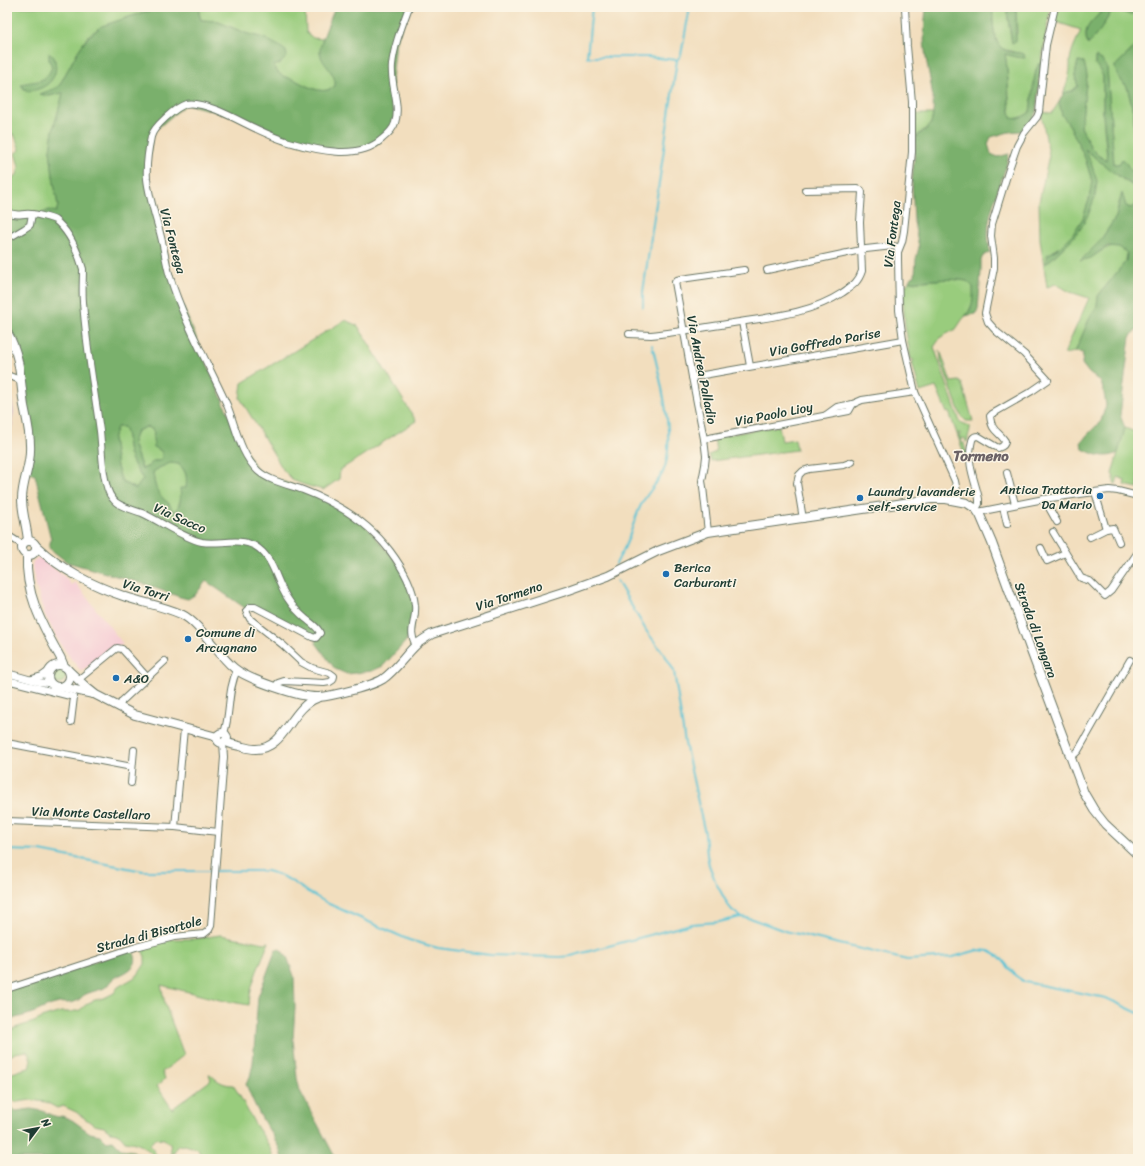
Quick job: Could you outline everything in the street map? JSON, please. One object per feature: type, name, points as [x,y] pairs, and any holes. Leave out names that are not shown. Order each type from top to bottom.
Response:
[{"type":"main road","points":[[7,332],[17,353],[30,440],[30,451],[22,498],[25,543],[22,551],[27,555],[32,555],[35,553],[36,546],[32,542],[25,543]]},
{"type":"main road","name":"Via Tormeno","points":[[237,670],[295,694],[318,697],[348,691],[383,679],[392,672],[416,645],[432,634],[569,590],[616,572],[658,551],[708,532],[931,499],[946,499],[970,505],[977,510]]},
{"type":"main road","name":"Strada di Longara","points":[[977,510],[992,543],[1084,794],[1094,810],[1109,827],[1138,855]]},
{"type":"main road","name":"Via Torri","points":[[36,546],[62,567],[84,580],[126,597],[170,610],[188,618],[237,670]]},
{"type":"main road","points":[[27,555],[29,583],[33,600],[44,628],[70,677],[68,682],[62,687]]},
{"type":"main road","points":[[54,648],[54,660],[48,679],[52,685],[96,695]]},
{"type":"main road","points":[[50,670],[59,664],[67,669],[96,695],[135,715],[222,738],[230,744],[254,749],[265,748],[276,741],[302,706],[304,702],[303,695]]},
{"type":"main road","points":[[302,706],[318,697]]},
{"type":"street","name":"Via Fontega","points":[[408,7],[396,42],[392,66],[396,105],[395,124],[389,133],[377,144],[363,150],[352,152],[319,149],[288,142],[205,106],[186,104],[162,120],[152,133],[147,156],[147,177],[150,199],[160,232],[170,276],[180,304],[227,406],[248,459],[258,471],[269,478],[315,495],[341,508],[367,527],[386,547],[407,578],[412,590],[416,617],[412,630],[412,636],[416,645]]},
{"type":"street","name":"Via Fontega","points":[[905,7],[912,102],[912,152],[904,231],[898,252],[898,297],[903,340],[915,392],[955,481],[958,502]]},
{"type":"street","points":[[1055,7],[1046,45],[1040,112],[1024,133],[1017,146],[992,224],[991,236],[994,268],[985,313],[988,322],[997,332],[1024,354],[1048,380],[990,416],[994,429],[1005,441],[1005,443],[998,448],[978,436],[974,436],[972,438],[970,450],[970,470],[979,499],[977,510],[1109,490],[1138,496]]},
{"type":"street","points":[[629,334],[651,335],[683,331],[797,312],[822,304],[853,285],[860,278],[862,271],[860,222],[861,190],[805,190]]},
{"type":"street","name":"Via Sacco","points":[[7,212],[14,215],[32,214],[54,219],[66,232],[82,265],[83,301],[88,346],[106,482],[112,498],[117,503],[192,539],[214,543],[242,542],[257,547],[268,559],[288,600],[296,610],[320,631],[316,638],[312,637],[254,607],[250,607],[246,611],[250,619],[283,645],[301,662],[312,668],[330,673],[334,676],[333,680],[330,682],[284,681],[275,687]]},
{"type":"street","points":[[7,239],[30,225],[32,214]]},
{"type":"street","points":[[767,270],[861,250],[893,246],[897,247],[898,252]]},
{"type":"street","name":"Via Andrea Palladio","points":[[708,532],[702,481],[706,456],[704,439],[675,282],[677,280],[744,270]]},
{"type":"street","points":[[742,322],[750,366]]},
{"type":"street","name":"Via Goffredo Parise","points":[[692,377],[903,340]]},
{"type":"street","points":[[7,375],[20,380]]},
{"type":"street","name":"Via Paolo Lioy","points":[[704,439],[825,416],[837,407],[853,404],[862,400],[915,392]]},
{"type":"street","points":[[803,518],[797,482],[799,475],[803,471],[809,469],[844,465],[852,462]]},
{"type":"street","points":[[1007,473],[1015,504]]},
{"type":"street","points":[[1095,492],[1106,529]]},
{"type":"street","points":[[1044,499],[1057,522]]},
{"type":"street","points":[[1003,507],[1007,524]]},
{"type":"street","points":[[1090,537],[1106,529],[1114,528],[1119,542]]},
{"type":"street","points":[[1053,532],[1081,578],[1090,581],[1105,596],[1112,591],[1138,552]]},
{"type":"street","points":[[7,535],[25,543]]},
{"type":"street","points":[[1041,548],[1047,561],[1065,552]]},
{"type":"street","points":[[78,680],[117,648],[122,649],[147,677]]},
{"type":"street","points":[[1070,757],[1078,751],[1130,660]]},
{"type":"street","points":[[119,707],[122,701],[165,661]]},
{"type":"street","points":[[30,679],[39,678],[50,670]]},
{"type":"street","name":"Strada di Bisortole","points":[[7,989],[160,940],[204,934],[207,932],[211,926],[224,757],[222,738],[226,726],[231,685],[237,670]]},
{"type":"street","points":[[7,672],[52,685]]},
{"type":"street","points":[[7,680],[74,697],[71,722]]},
{"type":"street","points":[[175,827],[184,729]]},
{"type":"street","points":[[7,743],[132,767]]},
{"type":"street","points":[[131,783],[134,750]]},
{"type":"street","name":"Via Monte Castellaro","points":[[7,821],[175,827],[218,832]]},
{"type":"shaded area","points":[[7,379],[10,386],[14,412],[7,450]]},
{"type":"shaded area","points":[[38,558],[42,559],[66,578],[71,585],[75,582],[123,644],[81,671],[58,640],[44,613],[32,567],[33,561]]},
{"type":"green space","points":[[7,7],[169,7],[144,12],[102,26],[88,36],[59,86],[40,94],[50,96],[63,92],[53,130],[50,150],[58,206],[56,212],[23,217],[7,212],[7,183],[17,175],[19,166],[15,153],[20,150],[14,134],[7,136]]},
{"type":"green space","points":[[169,7],[200,7],[199,13],[201,20],[216,21],[248,34],[264,38],[286,51],[287,56],[281,63],[274,66],[281,75],[316,90],[326,90],[335,86],[335,81],[321,57],[320,48],[335,7],[409,7],[396,42],[392,79],[395,124],[377,144],[352,152],[288,142],[233,116],[186,104],[152,133],[147,177],[170,276],[240,441],[258,471],[326,499],[367,527],[400,566],[415,605],[412,630],[406,641],[383,666],[372,671],[347,674],[335,669],[316,643],[316,638],[255,607],[248,610],[206,581],[196,594],[188,599],[141,583],[67,562],[49,548],[51,539],[35,475],[29,473],[27,403],[24,368],[19,344],[7,327],[7,212],[18,216],[28,217],[49,210],[56,212],[58,206],[50,150],[53,130],[63,93],[49,96],[39,94],[59,86],[78,51],[89,36],[102,26],[144,12]],"holes":[[[117,427],[124,427],[130,456],[143,479],[136,489],[122,482],[117,467],[113,439]],[[146,427],[152,429],[154,433],[154,447],[162,452],[162,458],[158,461],[153,461],[149,466],[142,469],[133,443],[137,431]],[[170,463],[179,464],[185,472],[186,488],[180,488],[180,501],[175,512],[156,489],[153,472]]]},
{"type":"green space","points":[[200,7],[305,7],[306,32],[313,38],[323,39],[320,52],[336,81],[335,86],[331,89],[316,90],[281,75],[274,66],[281,63],[264,38],[248,34],[216,21],[201,20],[199,13]]},
{"type":"green space","points":[[926,7],[993,7],[995,36],[1000,46],[1008,51],[1024,54],[1025,58],[1005,54],[1011,118],[1019,118],[1030,112],[1034,81],[1039,63],[1041,67],[1036,113],[1030,123],[1022,131],[1009,132],[991,137],[988,144],[991,154],[998,157],[1009,154],[1004,174],[993,204],[989,224],[988,235],[990,252],[983,256],[981,260],[978,310],[975,314],[965,316],[970,310],[973,298],[973,287],[967,281],[947,279],[909,281],[911,277],[915,276],[916,259],[919,247],[914,222],[912,182],[916,138],[930,125],[933,115],[933,97],[924,45]]},
{"type":"green space","points":[[993,7],[1008,7],[1007,12],[1012,43],[1017,33],[1016,7],[1051,7],[1041,67],[1039,64],[1036,70],[1030,112],[1019,118],[1011,118],[1005,54],[1016,57],[1020,53],[1004,49],[998,44],[994,28]]},
{"type":"green space","points":[[1008,7],[1016,7],[1016,42],[1012,43],[1007,12]]},
{"type":"green space","points":[[1056,7],[1104,7],[1087,28],[1086,38],[1088,45],[1101,29],[1111,12],[1120,11],[1131,15],[1137,11],[1134,7],[1138,7],[1138,44],[1114,67],[1128,90],[1134,116],[1137,171],[1134,177],[1126,163],[1122,160],[1119,164],[1114,164],[1107,68],[1102,60],[1095,58],[1095,63],[1103,75],[1103,115],[1107,160],[1099,156],[1091,148],[1081,127],[1087,76],[1084,62],[1078,61],[1075,76],[1078,86],[1072,91],[1064,93],[1069,73],[1071,54],[1081,30],[1053,21]]},
{"type":"green space","points":[[1104,7],[1134,7],[1137,11],[1131,15],[1120,11],[1111,12],[1101,29],[1088,45],[1086,32],[1090,24]]},
{"type":"green space","points":[[1138,44],[1138,192],[1135,187],[1110,170],[1085,149],[1097,181],[1095,196],[1089,213],[1081,228],[1046,264],[1047,255],[1059,248],[1073,234],[1083,218],[1089,200],[1092,181],[1085,158],[1070,126],[1062,115],[1059,102],[1064,93],[1072,91],[1078,86],[1075,76],[1078,61],[1084,62],[1087,76],[1081,127],[1091,148],[1099,156],[1106,160],[1107,151],[1103,115],[1103,76],[1095,63],[1095,57],[1102,60],[1107,68],[1114,164],[1119,164],[1122,159],[1134,176],[1137,171],[1134,116],[1128,90],[1114,67]]},
{"type":"green space","points":[[49,53],[53,55],[56,69],[51,80],[42,88],[35,90],[28,91],[23,88],[21,84],[43,79],[49,72],[52,67],[49,60]]},
{"type":"green space","points":[[1059,102],[1062,115],[1070,126],[1085,158],[1092,181],[1089,200],[1083,218],[1073,234],[1059,248],[1047,255],[1047,263],[1081,228],[1095,196],[1091,163],[1084,148],[1138,192],[1135,205],[1131,208],[1126,206],[1122,194],[1116,217],[1100,241],[1081,260],[1115,246],[1120,247],[1127,253],[1126,261],[1098,296],[1097,306],[1091,315],[1075,352],[1064,354],[1089,298],[1070,292],[1056,284],[1047,287],[1040,239],[1039,202],[1049,155],[1041,112],[1052,113]]},
{"type":"green space","points":[[917,114],[933,114],[929,126],[916,138],[915,126]]},
{"type":"green space","points":[[1122,193],[1126,206],[1131,208],[1135,205],[1138,194],[1138,328],[1130,337],[1120,415],[1125,428],[1118,453],[1105,456],[1091,453],[1083,449],[1081,443],[1101,421],[1106,405],[1101,382],[1089,373],[1082,364],[1083,353],[1075,352],[1091,315],[1097,306],[1098,296],[1126,261],[1127,253],[1119,247],[1108,246],[1091,258],[1080,261],[1100,241],[1116,217]]},
{"type":"green space","points":[[952,279],[967,281],[973,287],[974,300],[968,313],[956,329],[941,337],[934,347],[960,422],[970,426],[968,441],[966,442],[965,438],[961,439],[960,433],[958,433],[962,443],[964,443],[966,452],[968,451],[968,458],[966,459],[949,412],[947,413],[936,387],[920,392],[912,362],[914,361],[913,359],[911,360],[905,326],[902,285],[907,285],[909,281],[916,282]]},
{"type":"green space","points":[[345,320],[358,326],[416,421],[340,470],[339,479],[323,490],[296,482],[284,471],[240,398],[242,383]]},
{"type":"green space","points":[[940,350],[951,382],[959,381],[962,383],[973,421],[966,421],[961,416],[941,361]]},
{"type":"green space","points":[[779,426],[782,441],[795,439],[797,450],[711,461],[709,455],[716,452],[714,437]]},
{"type":"green space","points":[[117,427],[124,427],[130,456],[143,479],[136,489],[122,482],[117,467],[113,439]]},
{"type":"green space","points":[[146,427],[152,429],[154,434],[153,439],[158,449],[162,452],[163,458],[158,461],[153,461],[149,466],[142,469],[133,443],[137,431]]},
{"type":"green space","points":[[1125,428],[1138,433],[1138,488],[1124,485],[1125,480],[1118,477],[1116,484],[1114,483],[1114,477],[1112,474]]},
{"type":"green space","points":[[170,463],[179,464],[187,479],[186,490],[175,512],[158,492],[154,482],[153,472]]},
{"type":"green space","points":[[56,669],[62,669],[66,673],[66,679],[62,683],[56,683],[52,679],[52,673]]},
{"type":"green space","points":[[220,935],[265,943],[269,942],[251,989],[249,1005],[220,1000],[161,985],[165,1004],[184,1055],[162,1072],[165,1079],[157,1086],[172,1109],[211,1080],[209,1074],[220,1082],[233,1085],[267,1142],[273,1159],[202,1159],[198,1149],[185,1145],[177,1146],[172,1159],[170,1144],[164,1139],[155,1138],[150,1145],[159,1159],[155,1159],[153,1155],[143,1146],[125,1141],[119,1134],[110,1132],[104,1127],[94,1125],[76,1112],[63,1106],[57,1108],[46,1102],[31,1100],[18,1102],[7,1099],[7,1075],[29,1068],[31,1059],[27,1051],[15,1053],[7,1058],[7,1033],[15,1028],[44,1017],[61,1012],[80,1010],[88,1003],[114,993],[118,987],[137,976],[145,964],[145,957],[141,947],[174,939],[194,939]]},
{"type":"green space","points":[[132,949],[136,960],[133,966],[128,971],[113,979],[104,988],[86,994],[75,1002],[55,1004],[15,1018],[7,1023],[7,990]]},
{"type":"green space","points":[[276,949],[280,949],[287,957],[294,976],[295,1007],[293,1039],[297,1078],[300,1091],[336,1159],[282,1159],[278,1146],[257,1110],[246,1084],[250,1077],[253,1063],[258,997]]},
{"type":"green space","points":[[7,1108],[11,1108],[16,1111],[31,1109],[43,1111],[58,1117],[62,1116],[72,1120],[90,1133],[100,1135],[107,1142],[113,1141],[121,1149],[133,1151],[146,1159],[7,1159]]},
{"type":"waterway","points":[[592,7],[587,57],[648,57],[677,60],[643,292],[643,307]]},
{"type":"waterway","points":[[677,60],[681,55],[690,7]]},
{"type":"waterway","points":[[616,564],[626,545],[641,505],[661,476],[667,459],[668,427],[666,409],[652,345]]},
{"type":"waterway","points":[[617,581],[647,632],[665,655],[674,671],[685,743],[705,834],[709,865],[716,883],[728,905],[741,917]]},
{"type":"waterway","points":[[7,850],[40,851],[143,871],[267,871],[288,879],[329,904],[409,940],[438,948],[490,955],[571,956],[691,924],[719,922],[741,917],[752,919],[785,931],[907,960],[953,957],[978,950],[989,951],[1000,957],[1016,976],[1025,982],[1106,998],[1138,1013]]},
{"type":"place","name":"Antica Trattoria Da Mario","points":[[1100,496]]},
{"type":"place","name":"Laundry lavanderie self-service","points":[[860,498]]},
{"type":"place","name":"Berica Carburanti","points":[[666,574]]},
{"type":"place","name":"Comune di Arcugnano","points":[[188,639]]},
{"type":"place","name":"A&O","points":[[116,678]]},
{"type":"district","name":"Tormeno","points":[[981,456]]}]
